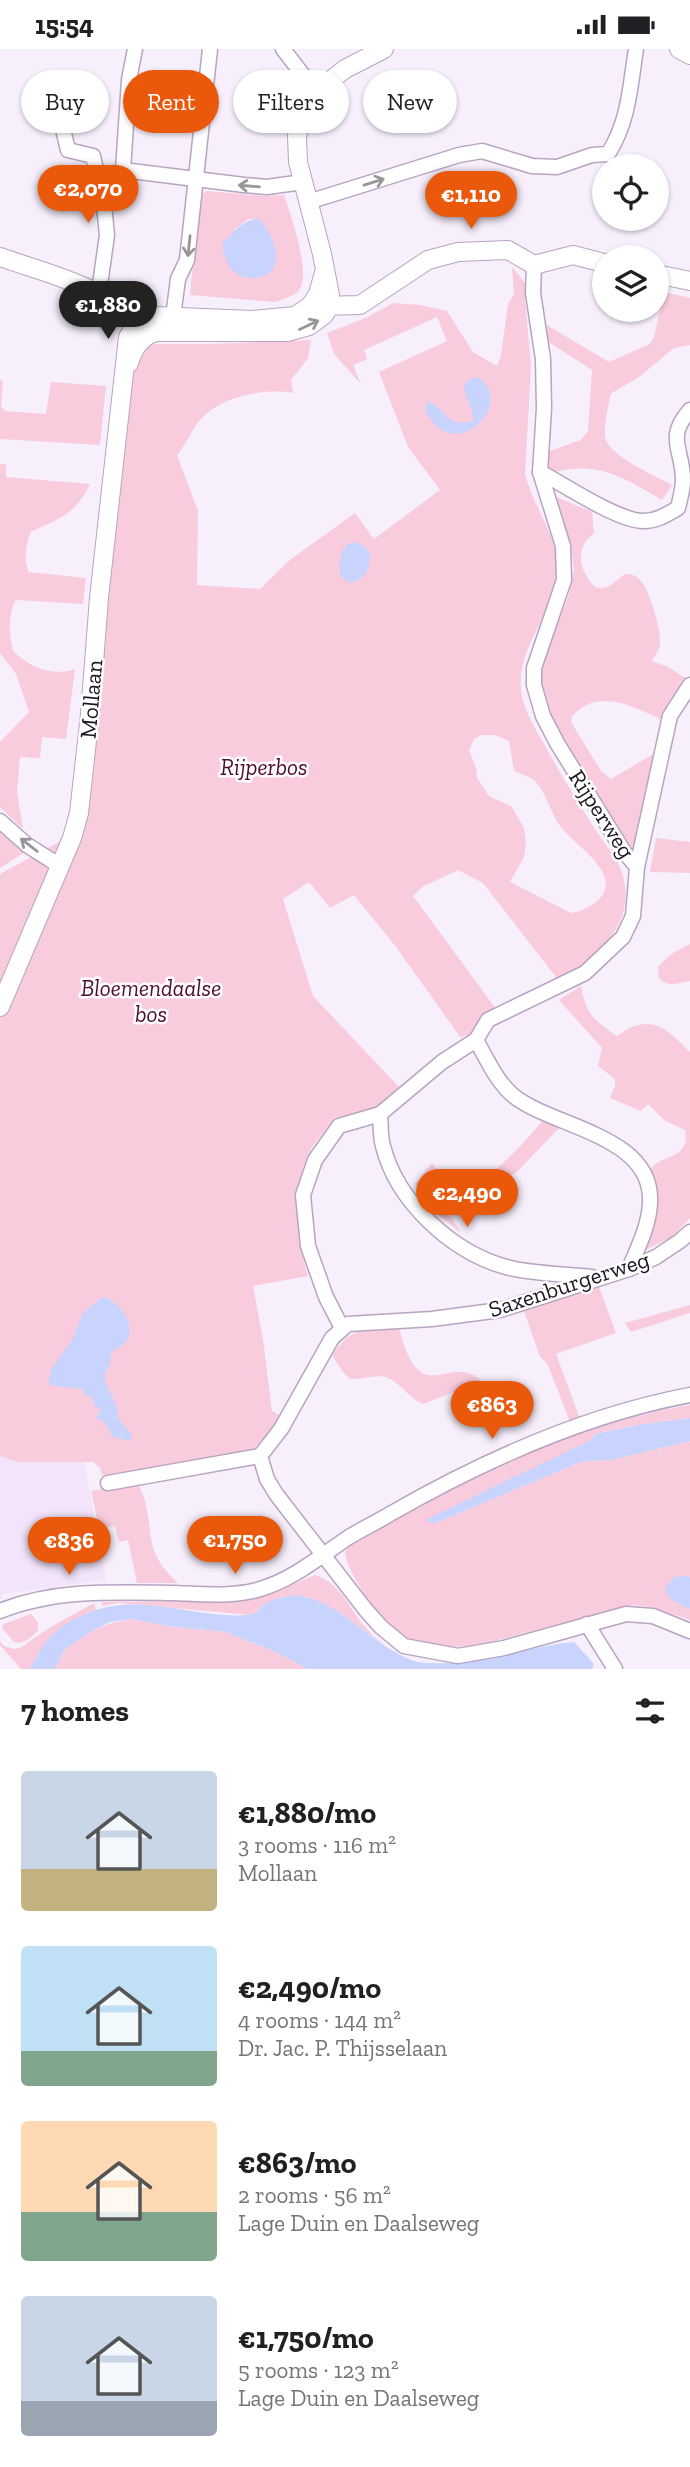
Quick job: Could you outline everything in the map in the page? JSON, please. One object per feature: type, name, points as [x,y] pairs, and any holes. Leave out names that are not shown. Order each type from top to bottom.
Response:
[{"type":"street","points":[[135,49],[129,80],[123,170],[267,187],[303,182]]},
{"type":"street","points":[[173,317],[178,279],[187,260],[210,49]]},
{"type":"street","points":[[283,49],[299,70]]},
{"type":"street","points":[[344,70],[384,49]]},
{"type":"street","points":[[308,202],[459,155],[482,151],[532,166],[557,167],[592,155],[608,154],[618,138],[627,113],[636,49]]},
{"type":"street","points":[[679,49],[690,55]]},
{"type":"street","points":[[64,133],[68,150],[93,156],[104,205],[107,235],[99,292]]},
{"type":"street","points":[[0,257],[99,292],[119,305],[142,330],[244,333],[302,329],[316,323],[330,305],[322,254],[298,163],[298,133]]},
{"type":"street","points":[[310,306],[360,305],[428,260],[458,252],[509,250],[534,265],[573,255],[592,260]]},
{"type":"street","name":"Rijperweg","points":[[342,1328],[326,1297],[308,1247],[303,1195],[315,1160],[339,1126],[380,1114],[442,1062],[476,1040],[488,1020],[585,973],[623,937],[633,916],[637,867],[624,852],[557,743],[543,716],[534,685],[534,669],[564,580],[563,546],[540,471],[544,408],[542,348],[533,293],[534,265]]},
{"type":"street","points":[[142,330],[151,317],[279,319],[300,313],[310,306],[318,294],[324,273]]},
{"type":"street","points":[[669,277],[690,281]]},
{"type":"street","name":"Mollaan","points":[[0,1007],[60,866],[79,813],[99,598],[128,337],[142,330]]},
{"type":"street","points":[[540,471],[614,512],[640,521],[660,519],[678,508],[683,480],[675,441],[680,423],[690,410]]},
{"type":"street","points":[[637,867],[670,716],[690,685]]},
{"type":"street","points":[[0,821],[27,845],[60,866]]},
{"type":"street","points":[[476,1040],[498,1078],[514,1096],[535,1110],[614,1144],[642,1170],[648,1184],[650,1201],[646,1226],[629,1269]]},
{"type":"street","points":[[380,1114],[383,1146],[409,1199],[428,1220],[467,1251],[509,1268],[601,1277]]},
{"type":"street","name":"Saxenburgerweg","points":[[342,1328],[355,1323],[432,1319],[500,1310],[629,1269],[656,1257],[690,1232]]},
{"type":"street","points":[[108,1483],[260,1456],[281,1429],[332,1338],[342,1328]]},
{"type":"street","points":[[0,1611],[34,1600],[94,1592],[226,1595],[256,1590],[283,1580],[349,1538],[449,1481],[508,1453],[632,1407],[690,1395]]},
{"type":"street","points":[[260,1456],[267,1479],[324,1556],[365,1609],[404,1646],[457,1656],[471,1655],[625,1614],[653,1616],[690,1631]]},
{"type":"street","points":[[587,1625],[615,1669]]},
{"type":"shaded area","points":[[0,1453],[84,1460],[106,1580],[2,1594],[3,1599],[0,1599]]},
{"type":"green space","points":[[207,191],[284,195],[302,258],[302,282],[299,290],[275,302],[190,295],[199,195]],"holes":[[[258,218],[261,277],[247,278],[233,271],[234,230],[247,220]]]},
{"type":"green space","name":"Bloemendaalse bos","points":[[512,267],[526,284],[531,367],[525,474],[550,535],[557,560],[557,574],[549,604],[524,659],[521,674],[522,697],[537,731],[568,785],[621,869],[626,894],[618,925],[599,951],[559,981],[483,883],[458,870],[422,887],[413,896],[502,1017],[468,1038],[465,1035],[461,1038],[396,947],[354,895],[330,908],[309,882],[283,899],[313,996],[400,1088],[382,1109],[334,1118],[309,1153],[299,1197],[300,1231],[308,1276],[253,1286],[272,1411],[281,1416],[274,1428],[246,1456],[104,1480],[100,1468],[93,1462],[18,1462],[0,1456],[0,874],[85,828],[127,367],[148,344],[311,340],[308,358],[291,380],[293,393],[244,395],[220,405],[201,419],[177,455],[198,511],[197,585],[260,589],[291,559],[355,513],[374,539],[440,490],[408,447],[379,372],[447,341],[437,317],[364,350],[367,359],[353,365],[361,384],[334,354],[327,333],[368,317],[393,303],[420,305],[447,311],[473,352],[497,366],[508,304],[514,294]],"holes":[[[482,735],[494,735],[509,741],[514,771],[532,779],[538,785],[561,827],[604,874],[605,890],[601,897],[588,907],[571,913],[510,882],[524,857],[524,828],[512,807],[489,796],[476,776],[477,771],[469,750],[474,739]]]},
{"type":"green space","points":[[669,293],[690,298],[690,345],[674,348],[639,377],[612,393],[606,416],[605,436],[622,457],[672,485],[662,500],[633,483],[593,469],[563,470],[545,475],[544,453],[581,440],[588,431],[592,370],[547,341],[545,324],[609,362],[650,344],[657,322],[669,322]]},
{"type":"green space","points":[[0,380],[3,381],[1,406],[5,411],[46,414],[51,382],[106,386],[100,445],[0,439]]},
{"type":"green space","points":[[0,464],[6,464],[6,477],[90,484],[79,503],[72,509],[31,532],[26,552],[29,572],[86,578],[83,604],[16,600],[10,618],[13,651],[26,662],[50,671],[75,669],[66,739],[42,737],[40,758],[20,757],[17,792],[23,829],[0,807],[0,742],[29,712],[16,674],[0,653]]},
{"type":"green space","points":[[549,494],[592,512],[594,533],[581,552],[585,574],[595,587],[600,588],[608,586],[625,574],[638,578],[650,599],[660,634],[660,646],[652,661],[687,679],[663,720],[628,705],[604,701],[582,707],[572,716],[571,722],[601,771],[611,779],[655,753],[633,855],[544,706],[539,684],[539,667],[568,598],[574,569],[570,540]]},
{"type":"green space","points":[[0,828],[27,851],[0,868]]},
{"type":"green space","points":[[656,838],[690,842],[690,873],[650,872]]},
{"type":"green space","points":[[690,944],[690,981],[673,984],[659,978],[658,966],[673,953]]},
{"type":"green space","points":[[581,986],[592,1016],[617,1036],[628,1029],[648,1024],[665,1030],[690,1052],[690,1218],[671,1238],[645,1250],[657,1210],[656,1191],[648,1171],[682,1149],[685,1145],[685,1130],[664,1120],[648,1104],[641,1111],[610,1098],[615,1079],[598,1066],[602,1048],[559,1000]]},
{"type":"green space","points":[[543,1120],[559,1128],[517,1172],[470,1198],[442,1202],[461,1233],[439,1215],[415,1184],[432,1163],[454,1190],[476,1183],[502,1164]]},
{"type":"green space","points":[[599,1287],[616,1333],[556,1354],[580,1419],[570,1422],[547,1363],[540,1357],[523,1308]]},
{"type":"green space","points":[[690,1305],[690,1313],[631,1332],[625,1323]]},
{"type":"green space","points":[[399,1327],[407,1353],[416,1368],[426,1375],[469,1373],[481,1381],[423,1404],[396,1382],[385,1377],[350,1379],[332,1355],[354,1333]]},
{"type":"green space","points":[[690,1405],[690,1418],[595,1434],[591,1440],[433,1524],[583,1461],[611,1460],[690,1441],[690,1577],[685,1576],[674,1602],[690,1609],[690,1620],[652,1607],[632,1605],[479,1645],[425,1644],[398,1632],[386,1622],[352,1573],[345,1552],[351,1545],[376,1528],[445,1493],[512,1461],[582,1433],[653,1412]]},
{"type":"green space","points":[[137,1482],[144,1497],[157,1557],[178,1583],[137,1583],[128,1540],[119,1542],[115,1526],[99,1528],[91,1491]]},
{"type":"green space","points":[[315,1575],[337,1589],[364,1626],[384,1645],[338,1612],[300,1596],[275,1600],[250,1615],[119,1603],[102,1606],[102,1602],[247,1600],[268,1595]]},
{"type":"green space","points":[[94,1603],[96,1610],[63,1626],[49,1639],[30,1669],[21,1669],[0,1645],[0,1641],[4,1646],[20,1648]]},
{"type":"green space","points":[[31,1614],[38,1622],[38,1630],[28,1640],[14,1642],[2,1628],[4,1624]]},
{"type":"green space","points":[[132,1619],[167,1626],[226,1632],[276,1652],[307,1669],[55,1669],[64,1651],[88,1633],[105,1625]]},
{"type":"water","points":[[258,218],[273,241],[275,263],[273,269],[264,276],[247,278],[236,274],[230,267],[222,244],[242,224]]},
{"type":"water","points":[[478,377],[488,389],[490,402],[486,415],[476,426],[464,433],[450,433],[436,426],[425,409],[428,401],[453,421],[474,421],[464,385],[470,379]]},
{"type":"water","points":[[355,542],[365,547],[371,556],[365,574],[350,583],[341,577],[340,559],[348,544]]},
{"type":"water","points":[[103,1297],[119,1307],[129,1326],[128,1339],[111,1353],[110,1364],[104,1375],[117,1407],[118,1418],[131,1434],[132,1441],[113,1437],[104,1422],[96,1418],[101,1409],[93,1405],[93,1397],[86,1396],[83,1389],[53,1386],[48,1382],[52,1368],[72,1340],[83,1313]]},
{"type":"water","points":[[690,1418],[690,1441],[611,1460],[583,1461],[433,1524],[425,1520],[591,1440],[595,1434]]},
{"type":"water","points":[[674,1577],[690,1577],[690,1609],[671,1599],[665,1589]]},
{"type":"water","points":[[291,1595],[325,1604],[385,1646],[417,1662],[456,1663],[574,1642],[594,1664],[592,1669],[307,1669],[276,1652],[226,1632],[167,1626],[132,1619],[110,1622],[92,1631],[64,1650],[55,1669],[30,1669],[40,1650],[58,1630],[85,1614],[105,1607],[146,1605],[248,1615],[270,1601]]},
{"type":"park label","name":"Rijperbos","points":[[264,767]]}]
